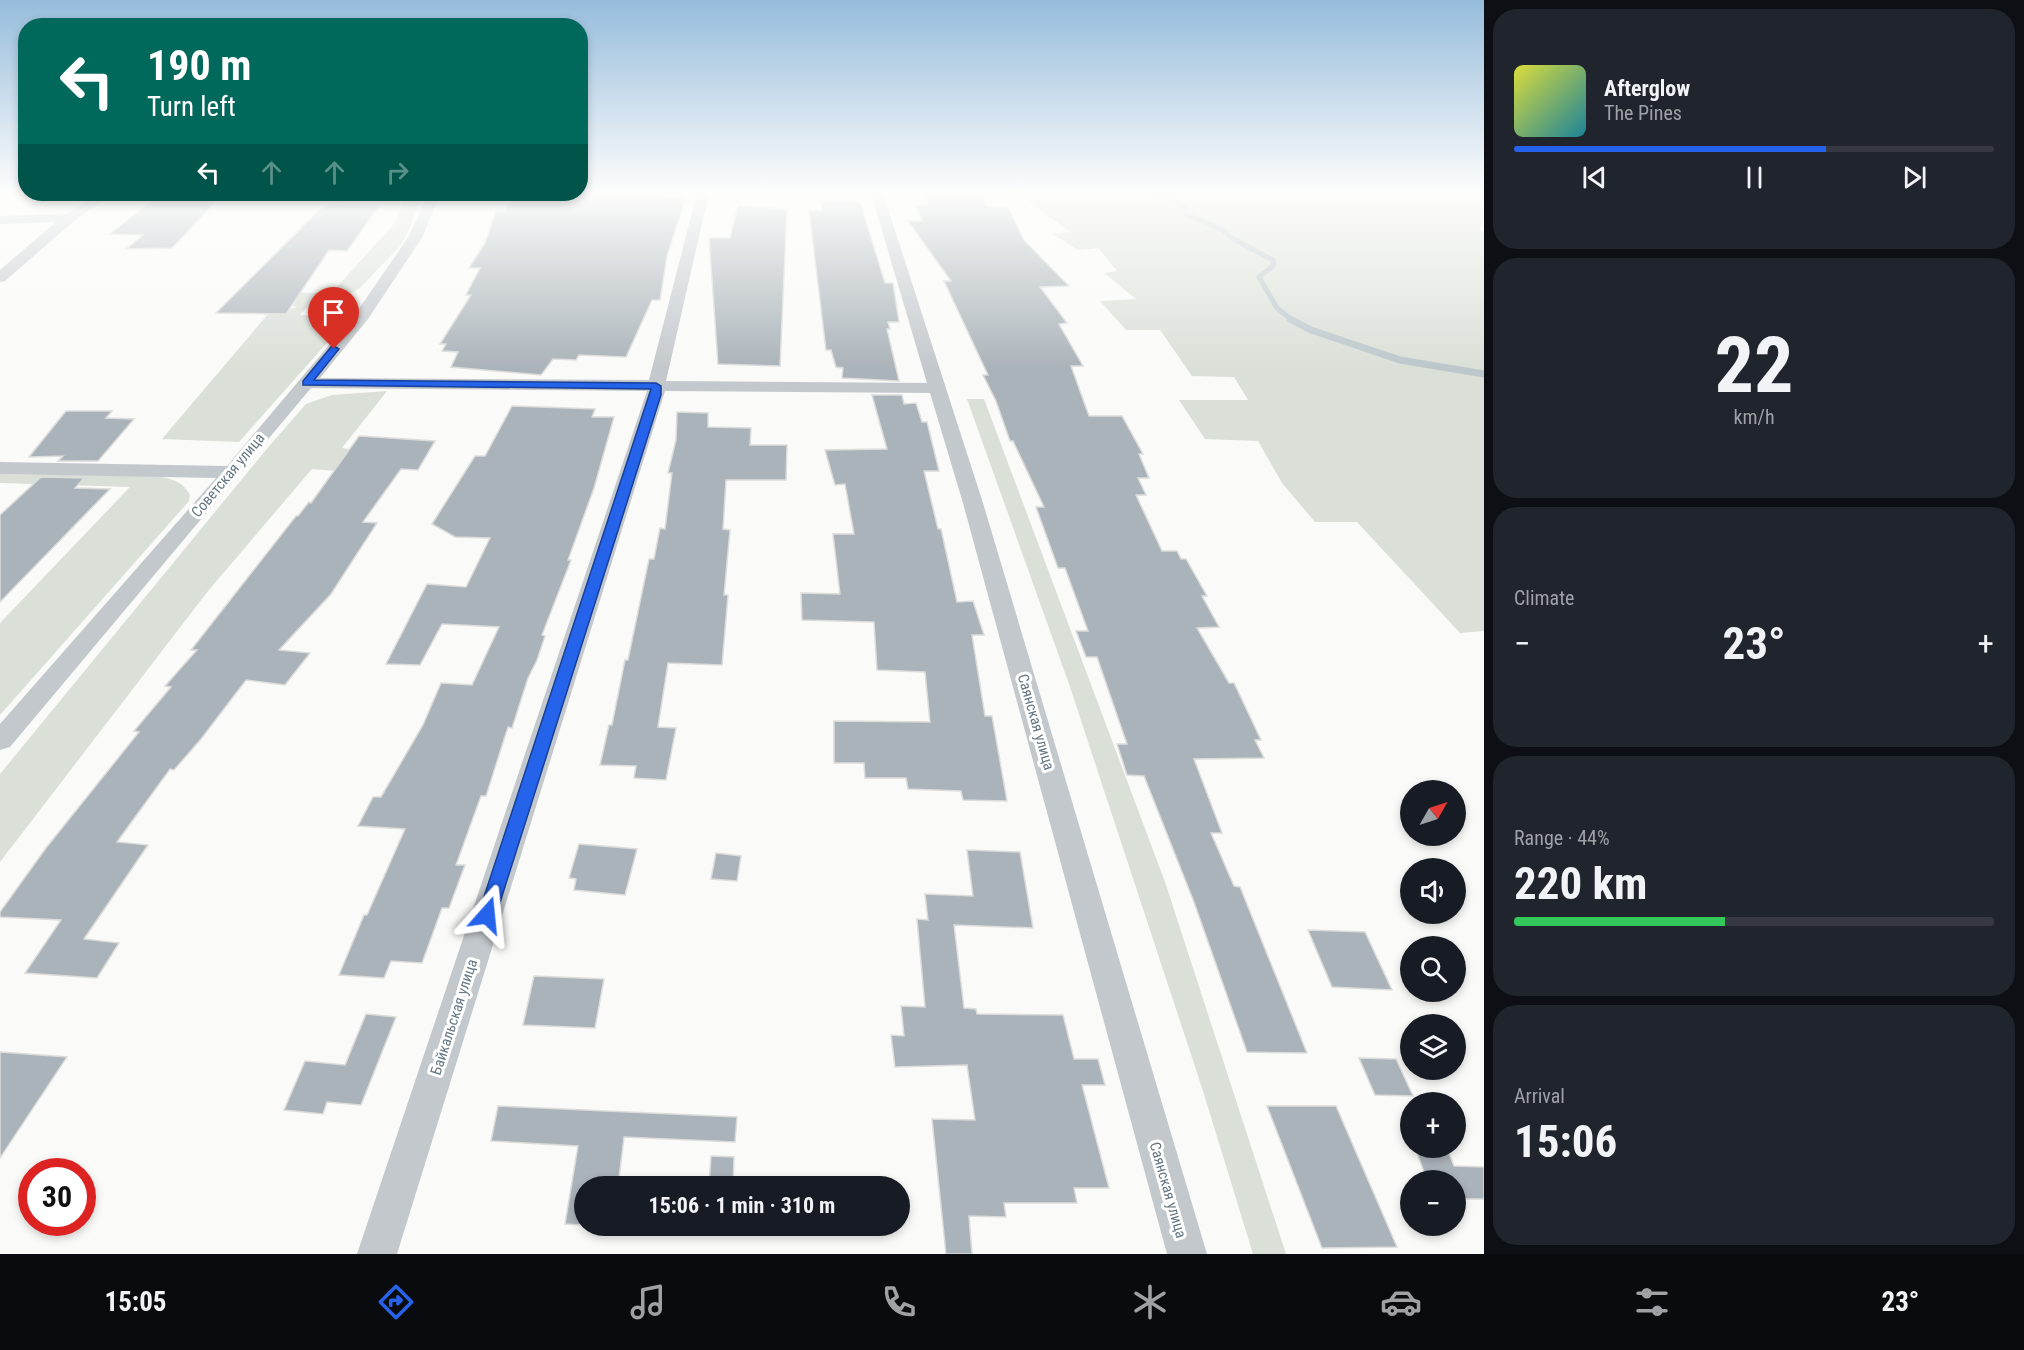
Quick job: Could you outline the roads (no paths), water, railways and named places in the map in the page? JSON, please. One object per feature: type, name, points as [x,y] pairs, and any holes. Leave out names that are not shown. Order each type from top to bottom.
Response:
[{"type":"street","points":[[0,278],[30,252]]},
{"type":"street","name":"Советская улица","points":[[0,741],[306,383],[362,315],[405,252]]},
{"type":"street","name":"Байкальская улица","points":[[377,1254],[652,406],[689,252]]},
{"type":"street","name":"Саянская улица","points":[[895,252],[973,503],[1187,1254]]},
{"type":"street","points":[[306,383],[937,388]]},
{"type":"street","points":[[0,468],[232,472]]},
{"type":"waterway","points":[[1257,252],[1273,260],[1274,265],[1259,277],[1277,308],[1292,320]]},
{"type":"waterway","points":[[1290,319],[1311,330],[1400,360],[1484,374]]}]
